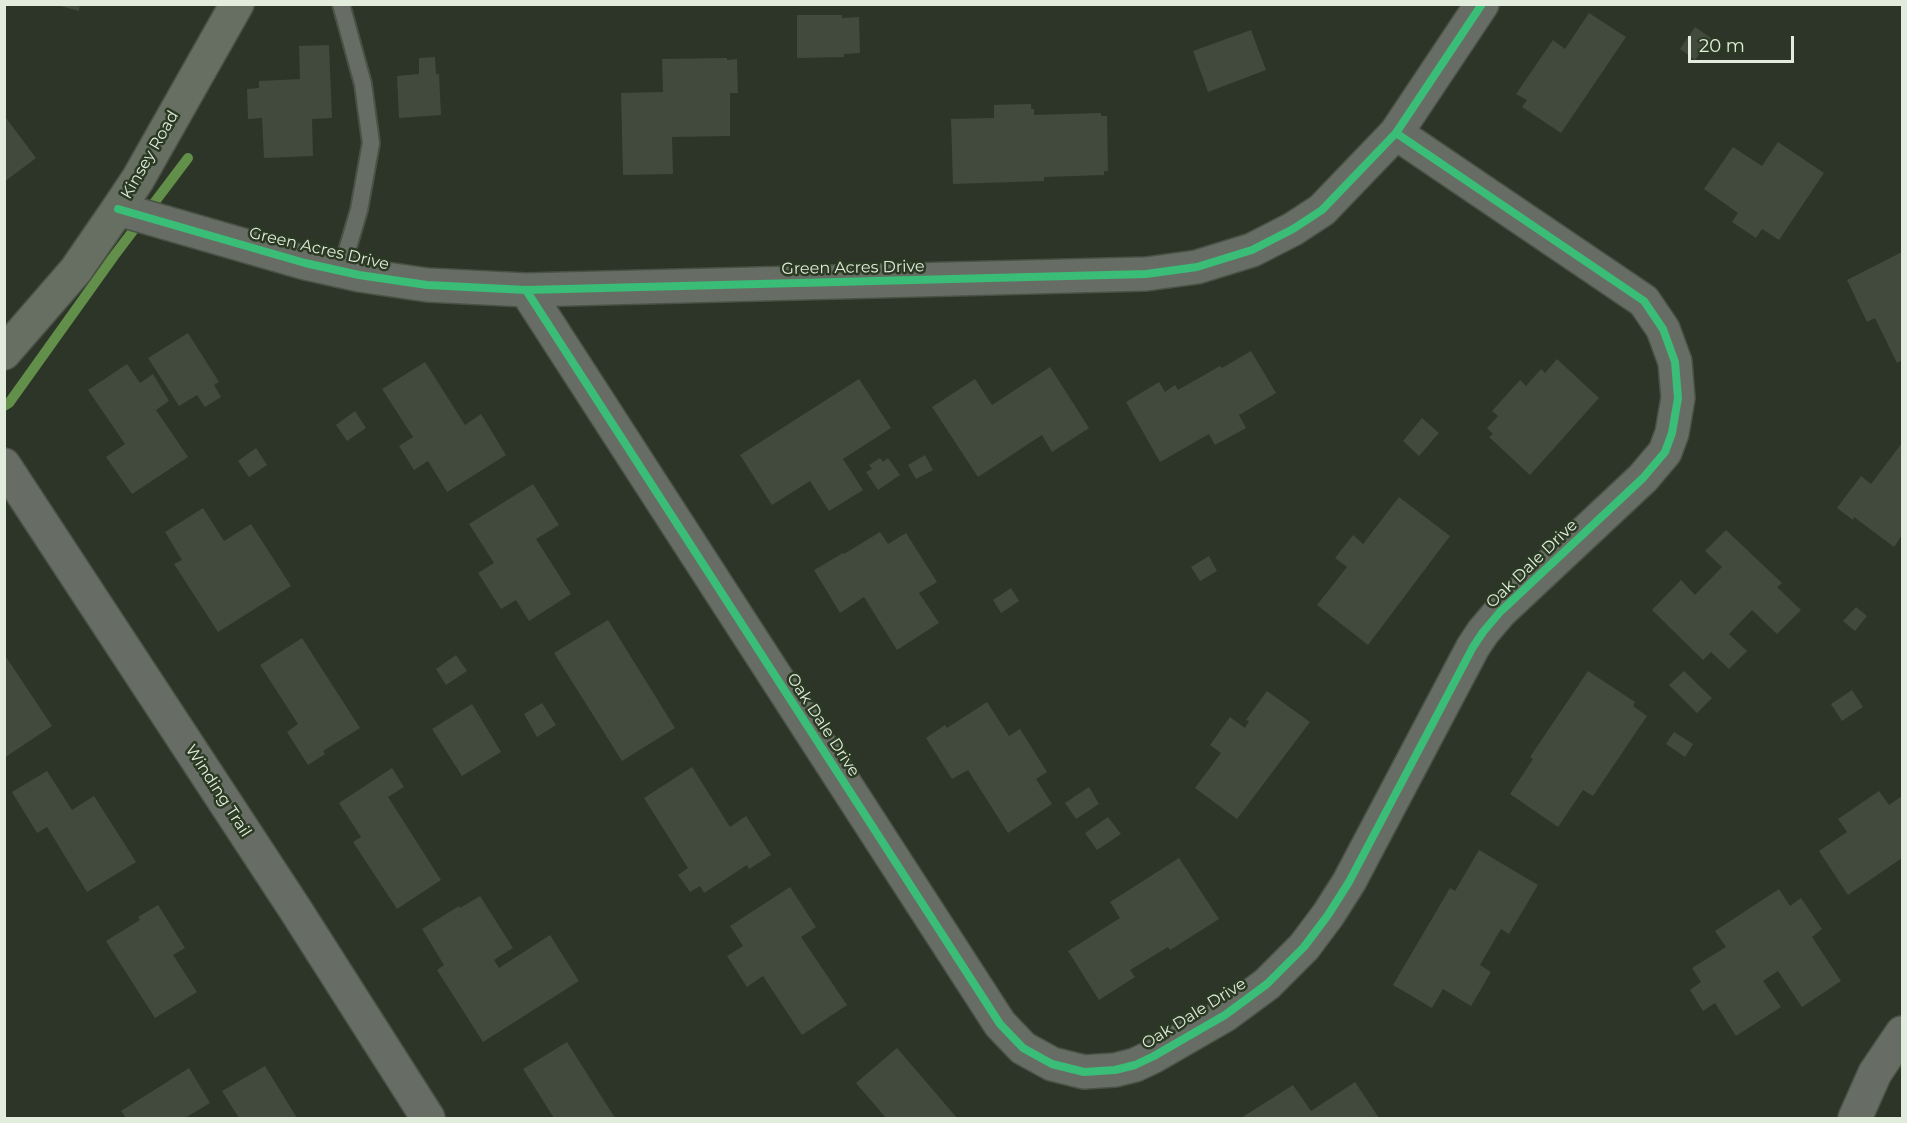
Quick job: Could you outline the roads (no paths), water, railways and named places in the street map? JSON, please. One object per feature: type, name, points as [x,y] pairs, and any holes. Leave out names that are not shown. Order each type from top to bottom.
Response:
[{"type":"street","name":"Kinsey Road","points":[[4,353],[76,270],[118,210],[237,4]]},
{"type":"street","name":"Green Acres Drive","points":[[118,210],[294,260],[341,271],[427,285],[526,290],[1146,274],[1197,267],[1252,250],[1293,229],[1322,210],[1396,133],[1482,4]]},
{"type":"street","name":"Oak Dale Drive","points":[[526,290],[1000,1024],[1023,1048],[1052,1064],[1084,1072],[1115,1070],[1135,1065],[1154,1056],[1225,1015],[1267,984],[1304,946],[1328,915],[1349,882],[1483,632],[1500,612],[1643,478],[1665,452],[1672,433],[1678,398],[1675,362],[1663,329],[1644,301],[1396,133]]},
{"type":"street","name":"Winding Trail","points":[[4,465],[288,899],[428,1119]]},
{"type":"street","points":[[1855,1119],[1875,1073],[1902,1033]]},
{"type":"lane","points":[[341,4],[363,84],[371,143],[359,210],[341,271]]},
{"type":"waterway","points":[[4,406],[9,403],[114,256],[188,158]]}]
